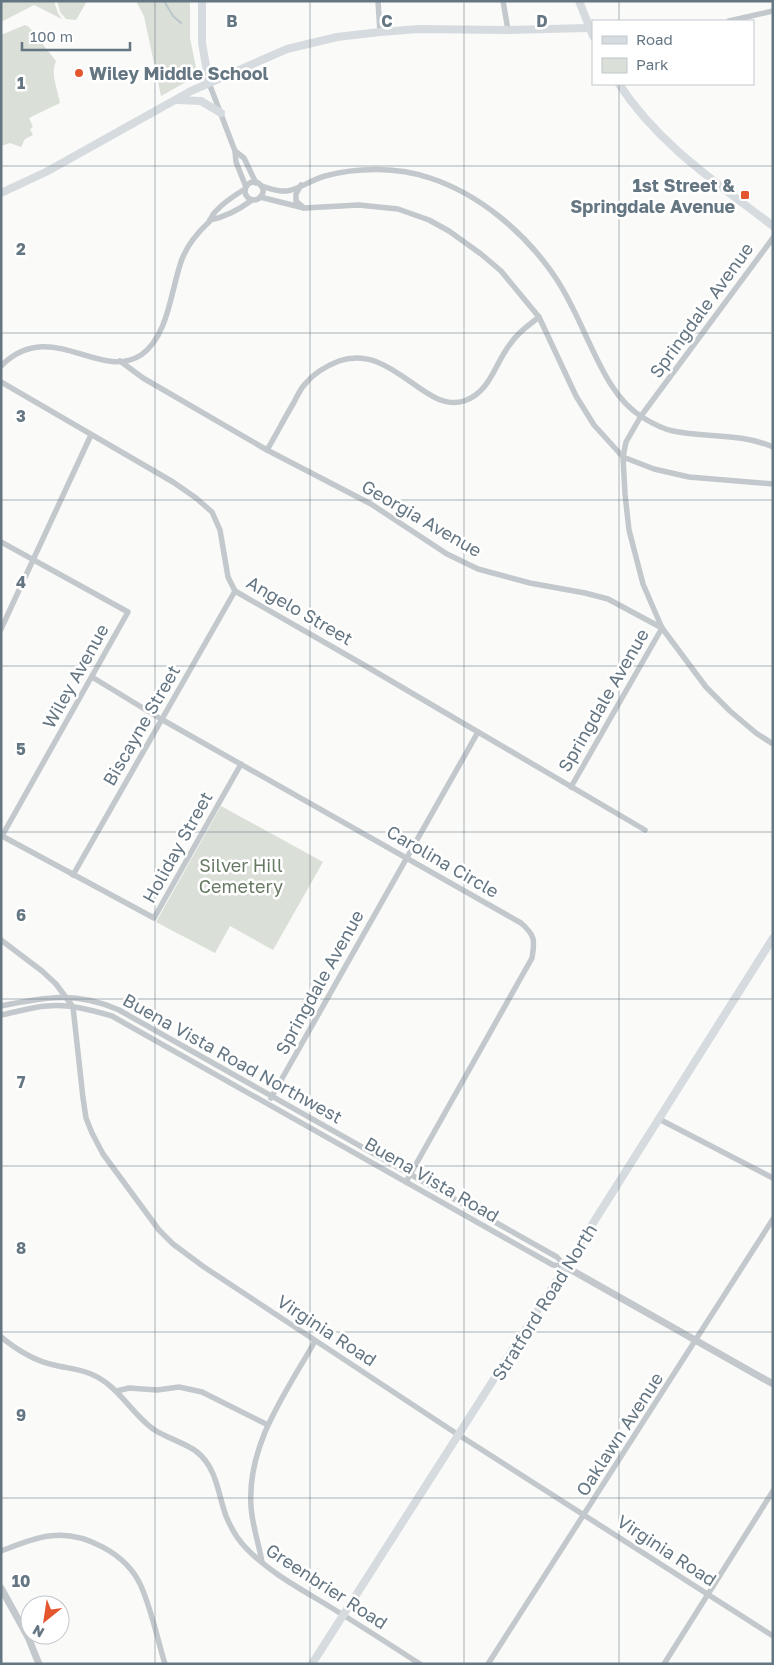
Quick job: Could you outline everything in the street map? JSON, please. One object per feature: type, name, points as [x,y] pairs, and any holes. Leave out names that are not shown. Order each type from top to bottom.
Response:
[{"type":"main road","points":[[202,1],[202,43],[209,83]]},
{"type":"main road","points":[[1,193],[46,172],[209,83],[288,49],[337,37],[419,29],[508,30],[591,28],[579,1]]},
{"type":"main road","points":[[620,85],[636,108],[676,150],[773,226]]},
{"type":"main road","points":[[176,100],[201,101],[221,113]]},
{"type":"main road","name":"Stratford Road North","points":[[312,1664],[566,1267],[773,938]]},
{"type":"street","points":[[378,1],[380,32]]},
{"type":"street","points":[[503,1],[508,30]]},
{"type":"street","points":[[732,20],[773,11]]},
{"type":"street","points":[[209,83],[235,151],[236,162],[247,197],[252,200]]},
{"type":"street","points":[[235,151],[244,158],[259,184],[262,191],[260,198]]},
{"type":"street","points":[[1,366],[12,356],[23,351],[45,346],[58,347],[101,358],[120,361],[131,360],[142,354],[157,338],[185,253],[198,233],[214,213],[250,183],[278,190],[288,190],[327,175],[356,171],[386,170],[431,178],[449,185],[483,205],[521,236],[554,274],[608,380],[622,399],[641,416],[670,431],[706,436],[739,437],[762,442],[773,447]]},
{"type":"street","points":[[301,185],[296,194],[296,201],[304,208]]},
{"type":"street","points":[[210,220],[219,218],[245,206],[252,200],[260,198],[304,208],[346,205],[398,209],[429,220],[449,231],[481,254],[514,286],[539,318],[576,396],[594,425],[623,457],[654,469],[689,478],[773,484]]},
{"type":"street","name":"Springdale Avenue","points":[[268,1103],[478,732],[570,787],[662,628],[643,584],[629,530],[623,457],[626,442],[641,416],[773,238]]},
{"type":"street","points":[[267,450],[304,385],[315,373],[329,364],[348,358],[381,363],[395,370],[436,399],[451,403],[465,401],[481,390],[492,377],[510,343],[539,318]]},
{"type":"street","name":"Georgia Avenue","points":[[120,361],[143,378],[267,450],[371,504],[447,554],[478,569],[530,583],[608,599],[662,628],[706,687],[730,711],[756,733],[773,744]]},
{"type":"street","name":"Angelo Street","points":[[1,382],[173,482],[212,512],[220,530],[228,577],[235,591],[478,732]]},
{"type":"street","points":[[1,629],[91,435]]},
{"type":"street","name":"Wiley Avenue","points":[[1,542],[128,612],[2,836],[73,875]]},
{"type":"street","name":"Biscayne Street","points":[[73,875],[235,591]]},
{"type":"street","name":"Carolina Circle","points":[[92,677],[161,719],[521,923],[531,932],[535,944],[532,958],[406,1182]]},
{"type":"street","name":"Holiday Street","points":[[73,875],[154,918],[241,764]]},
{"type":"street","points":[[570,787],[646,830]]},
{"type":"street","name":"Virginia Road","points":[[1,940],[42,971],[66,996],[73,1007],[83,1098],[89,1126],[103,1154],[146,1215],[159,1230],[185,1253],[316,1341],[773,1636]]},
{"type":"street","name":"Buena Vista Road Northwest","points":[[1,1006],[66,996],[94,1001],[119,1010],[557,1257],[566,1267]]},
{"type":"street","points":[[1,1015],[47,1006],[73,1007]]},
{"type":"street","name":"Buena Vista Road","points":[[73,1007],[112,1016],[552,1264],[566,1267],[773,1384]]},
{"type":"street","points":[[659,1119],[773,1178]]},
{"type":"street","name":"Oaklawn Avenue","points":[[488,1664],[773,1219]]},
{"type":"street","name":"Greenbrier Road","points":[[1,1337],[14,1348],[33,1358],[90,1373],[117,1391],[152,1428],[169,1439],[197,1452],[215,1477],[226,1517],[234,1533],[246,1548],[276,1573],[420,1664]]},
{"type":"street","points":[[262,1562],[254,1523],[251,1488],[252,1469],[257,1450],[268,1425],[316,1341]]},
{"type":"street","points":[[117,1391],[129,1388],[157,1390],[179,1386],[190,1388],[268,1425]]},
{"type":"street","points":[[664,1664],[773,1491]]},
{"type":"street","points":[[1,1551],[50,1535],[92,1541],[112,1552],[127,1566],[141,1585],[165,1664]]},
{"type":"street","points":[[1,1588],[28,1637],[39,1664]]},
{"type":"green space","points":[[1,1],[54,1],[62,19],[34,5],[1,22]]},
{"type":"green space","points":[[57,1],[87,1],[76,20],[66,19],[60,12]]},
{"type":"green space","points":[[136,1],[190,1],[190,38],[197,72],[195,77],[161,96],[144,16]]},
{"type":"green space","points":[[25,25],[29,27],[56,61],[54,77],[60,103],[29,118],[33,127],[30,129],[33,135],[25,139],[21,147],[10,143],[1,146],[1,35]]},
{"type":"green space","name":"Silver Hill Cemetery","points":[[221,806],[323,862],[273,950],[230,926],[215,953],[156,922]]},
{"type":"waterway","points":[[164,1],[173,16],[181,23]]},
{"type":"place","name":"Wiley Middle School","points":[[79,73]]},
{"type":"place","name":"1st Street & Springdale Avenue","points":[[745,195]]}]
